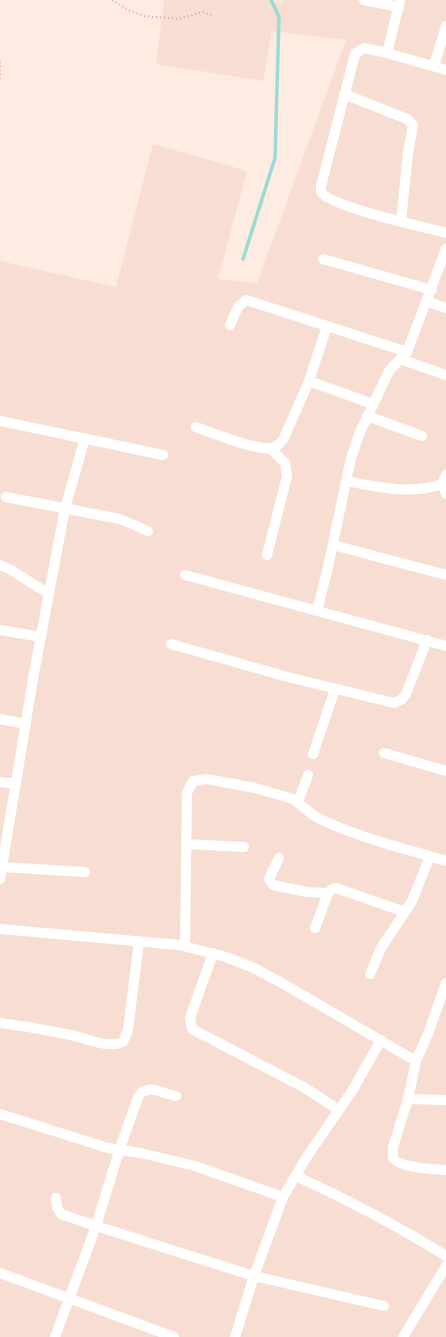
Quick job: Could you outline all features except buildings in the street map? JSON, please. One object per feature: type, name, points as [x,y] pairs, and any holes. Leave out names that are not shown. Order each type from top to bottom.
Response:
[{"type":"street","points":[[364,0],[400,3],[387,53]]},
{"type":"street","points":[[434,66],[446,26]]},
{"type":"street","points":[[446,70],[364,48],[355,54],[320,186],[321,192],[328,199],[446,233]]},
{"type":"street","points":[[344,94],[407,119],[413,125],[408,153],[401,221]]},
{"type":"street","points":[[317,611],[333,545],[350,458],[367,416],[389,371],[404,355],[428,302],[446,250]]},
{"type":"street","points":[[323,259],[432,290]]},
{"type":"street","points":[[230,325],[238,307],[246,300],[327,326],[404,355],[446,375]]},
{"type":"street","points":[[428,302],[446,308]]},
{"type":"street","points":[[196,427],[258,447],[270,448],[278,446],[283,440],[309,381],[327,326]]},
{"type":"street","points":[[309,381],[373,404]]},
{"type":"street","points":[[367,416],[422,436]]},
{"type":"street","points":[[0,421],[163,454]]},
{"type":"street","points":[[0,878],[41,637],[65,508],[85,438]]},
{"type":"street","points":[[267,556],[287,476],[285,463],[270,448]]},
{"type":"street","points":[[346,481],[390,490],[406,490],[445,487],[446,475]]},
{"type":"street","points":[[6,498],[120,519],[148,531]]},
{"type":"street","points":[[333,545],[446,575]]},
{"type":"street","points":[[0,565],[11,570],[49,594]]},
{"type":"street","points":[[185,575],[446,646]]},
{"type":"street","points":[[0,630],[41,637]]},
{"type":"street","points":[[171,644],[335,689],[394,703],[401,700],[406,694],[427,640]]},
{"type":"street","points":[[312,754],[335,689]]},
{"type":"street","points":[[0,719],[26,724]]},
{"type":"street","points":[[384,753],[446,771]]},
{"type":"street","points":[[298,802],[308,775]]},
{"type":"street","points":[[182,945],[187,793],[193,781],[207,779],[255,788],[298,802],[305,810],[322,820],[361,835],[446,861]]},
{"type":"street","points":[[0,782],[16,784]]},
{"type":"street","points":[[186,844],[244,847]]},
{"type":"street","points":[[370,974],[382,948],[412,901],[430,856]]},
{"type":"street","points":[[279,858],[269,879],[273,885],[307,892],[328,893]]},
{"type":"street","points":[[2,861],[85,872]]},
{"type":"street","points":[[315,928],[328,893],[333,889],[340,888],[405,912]]},
{"type":"street","points":[[0,929],[182,945],[213,953],[254,968],[416,1061]]},
{"type":"street","points":[[0,1023],[71,1035],[101,1043],[118,1044],[123,1042],[128,1030],[139,941]]},
{"type":"street","points":[[213,953],[190,1018],[192,1029],[305,1088],[339,1110]]},
{"type":"street","points":[[445,989],[416,1061],[408,1099],[393,1147],[393,1158],[395,1162],[446,1170]]},
{"type":"street","points":[[235,1337],[254,1276],[283,1197],[352,1090],[381,1040]]},
{"type":"street","points":[[55,1337],[96,1226],[119,1151],[138,1097],[142,1092],[151,1090],[176,1096]]},
{"type":"street","points":[[408,1099],[446,1100]]},
{"type":"street","points":[[0,1114],[119,1151],[141,1153],[195,1166],[283,1197]]},
{"type":"street","points":[[296,1176],[405,1230],[446,1256]]},
{"type":"street","points":[[56,1198],[57,1207],[61,1214],[96,1226],[254,1276],[384,1306]]},
{"type":"street","points":[[404,1337],[446,1266]]},
{"type":"street","points":[[0,1273],[174,1337]]},
{"type":"path","points":[[112,0],[128,10],[145,16],[178,19],[202,12],[212,15]]},
{"type":"path","points":[[0,62],[0,80]]},
{"type":"shaded area","points":[[164,0],[269,0],[282,4],[283,0],[446,0],[446,1337],[0,1337],[0,261],[116,287],[153,144],[247,171],[218,279],[257,283],[346,40],[272,31],[263,81],[156,64]]},
{"type":"waterway","points":[[243,259],[275,158],[279,17],[271,0]]}]
